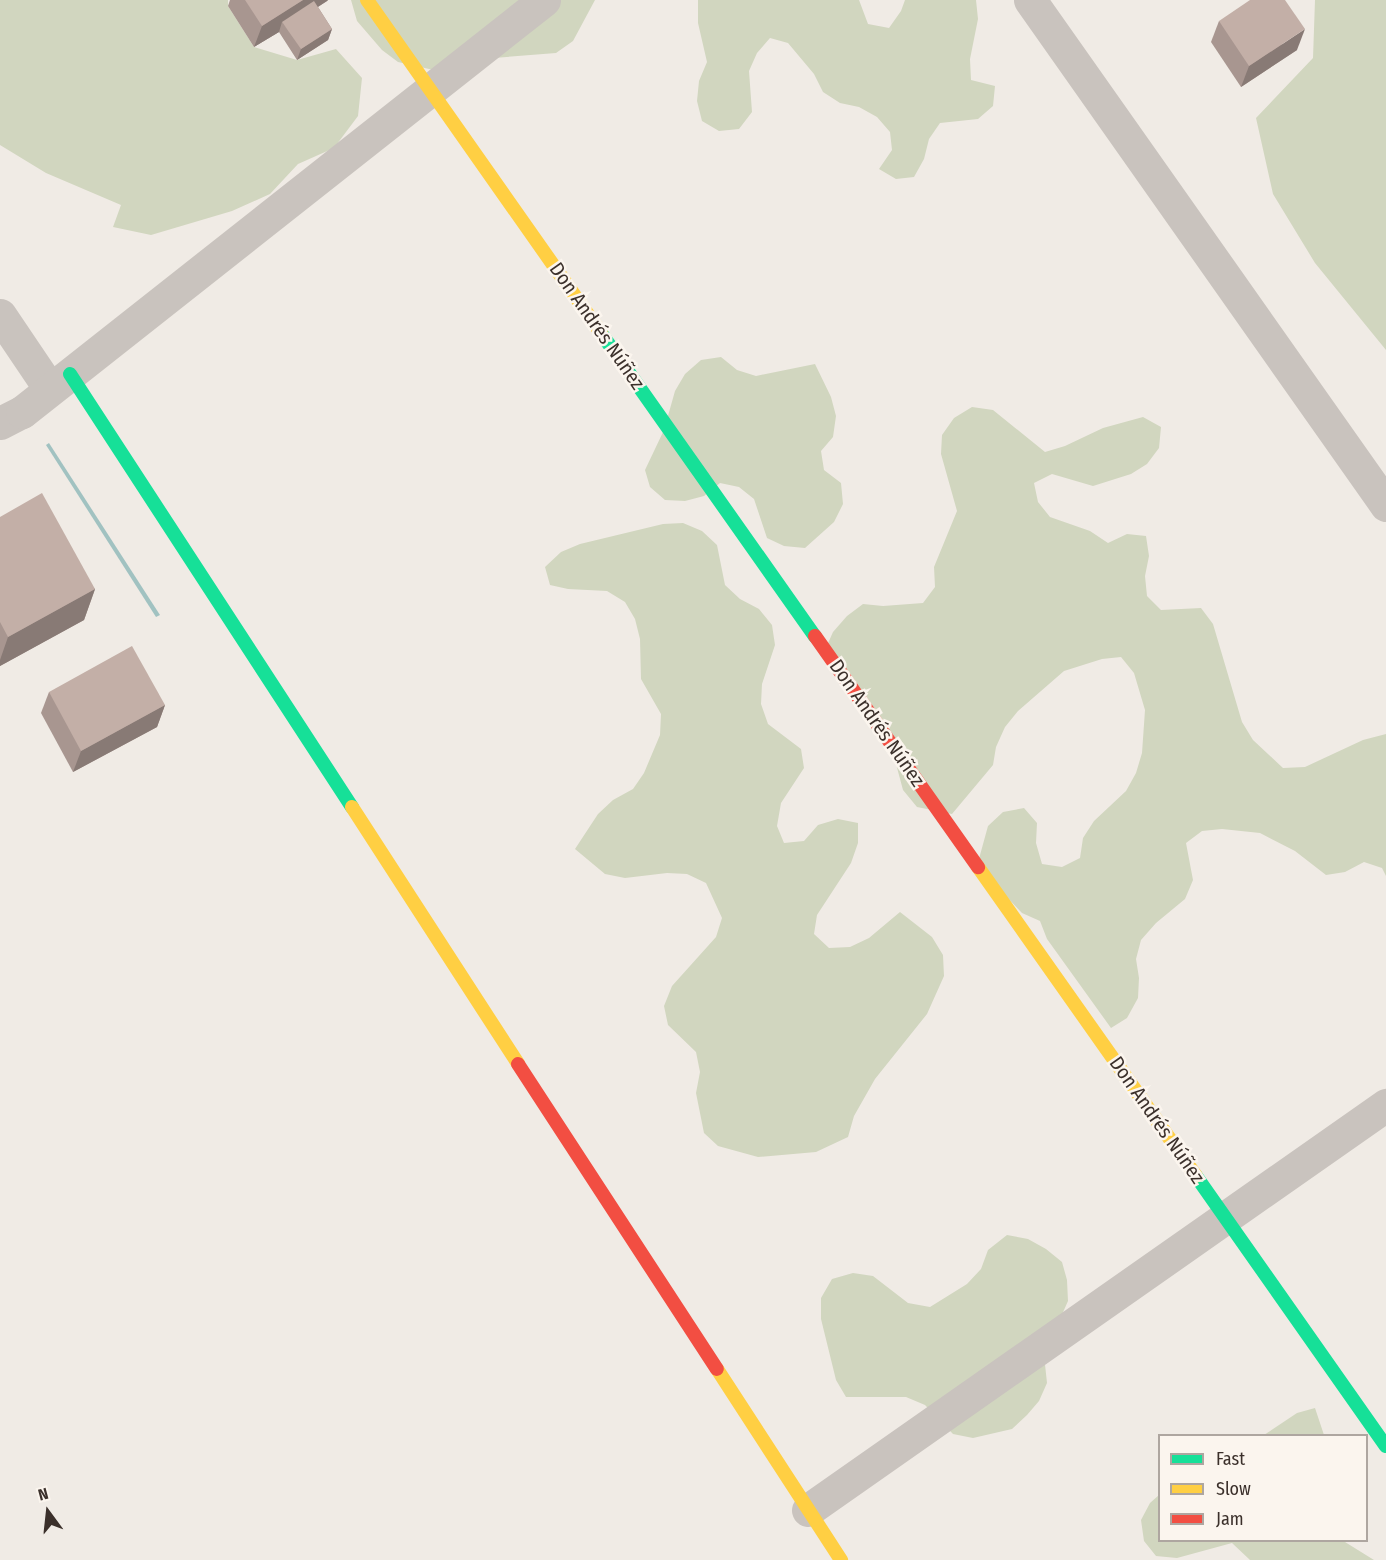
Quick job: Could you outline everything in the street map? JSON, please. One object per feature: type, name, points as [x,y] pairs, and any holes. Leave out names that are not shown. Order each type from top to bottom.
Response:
[{"type":"street","name":"Don Andrés Núñez","points":[[367,0],[1386,1446]]},
{"type":"street","points":[[0,423],[22,412],[544,0]]},
{"type":"street","points":[[1030,0],[1386,505]]},
{"type":"street","points":[[0,315],[60,381],[841,1560]]},
{"type":"street","points":[[808,1510],[1386,1105]]},
{"type":"green space","points":[[0,0],[228,0],[228,6],[254,47],[297,60],[336,49],[362,78],[358,116],[334,148],[298,164],[270,194],[232,211],[151,235],[113,227],[121,205],[46,173],[0,145]]},
{"type":"green space","points":[[351,0],[595,0],[573,41],[556,53],[494,58],[438,71],[398,62],[382,50],[357,21]]},
{"type":"green space","points":[[698,0],[859,0],[868,24],[889,28],[901,11],[905,0],[976,0],[978,19],[970,59],[971,80],[995,86],[993,106],[978,119],[940,123],[929,139],[924,159],[914,177],[896,179],[879,169],[892,150],[890,132],[877,117],[859,107],[840,103],[823,92],[814,74],[788,43],[770,38],[757,53],[749,71],[752,112],[739,129],[719,131],[702,121],[697,101],[699,81],[707,62],[698,23]]},
{"type":"green space","points":[[1315,0],[1386,0],[1386,350],[1315,263],[1273,194],[1256,118],[1313,58]]},
{"type":"green space","points":[[721,357],[737,370],[756,376],[815,364],[831,397],[836,416],[833,437],[821,451],[824,470],[841,483],[843,504],[834,522],[805,548],[784,546],[767,538],[754,499],[739,487],[720,483],[704,496],[685,501],[665,500],[650,487],[645,470],[664,430],[675,391],[685,374],[701,360]]},
{"type":"green space","points":[[972,407],[993,410],[1045,452],[1065,446],[1103,428],[1143,417],[1161,427],[1159,448],[1147,464],[1131,474],[1093,486],[1052,474],[1034,483],[1038,502],[1050,517],[1090,531],[1108,543],[1127,534],[1146,536],[1149,556],[1145,576],[1147,596],[1161,610],[1201,608],[1213,624],[1242,722],[1253,740],[1283,768],[1305,767],[1363,740],[1386,734],[1386,876],[1382,868],[1364,862],[1345,872],[1326,875],[1295,851],[1260,833],[1222,829],[1202,831],[1186,843],[1193,880],[1185,899],[1156,923],[1141,940],[1136,959],[1139,978],[1138,998],[1127,1018],[1111,1028],[1047,939],[1040,921],[1022,913],[977,866],[988,826],[1003,812],[1024,808],[1037,823],[1036,843],[1042,864],[1062,867],[1080,858],[1083,838],[1094,821],[1126,791],[1136,773],[1142,753],[1145,710],[1134,673],[1121,657],[1102,659],[1064,671],[1018,711],[1005,727],[996,747],[993,765],[952,814],[917,807],[903,790],[892,749],[825,650],[833,632],[847,616],[863,604],[883,606],[923,603],[935,587],[934,567],[957,511],[941,454],[942,435],[954,418]]},
{"type":"green space","points":[[683,523],[702,531],[717,545],[725,585],[740,599],[759,609],[772,625],[775,645],[762,684],[761,704],[768,724],[801,749],[804,768],[781,803],[777,826],[784,843],[804,841],[818,825],[838,819],[858,823],[858,843],[851,863],[817,915],[814,934],[829,948],[850,947],[869,938],[900,912],[932,937],[943,955],[944,976],[927,1014],[875,1079],[854,1116],[848,1137],[816,1152],[758,1157],[718,1146],[704,1133],[696,1093],[700,1072],[696,1052],[668,1025],[664,1006],[672,986],[716,937],[722,918],[706,883],[687,874],[667,873],[625,878],[605,874],[575,849],[598,814],[613,800],[633,789],[644,773],[660,735],[661,714],[641,679],[640,639],[635,619],[625,602],[607,591],[568,589],[550,585],[545,567],[561,552],[580,544],[663,524]]},
{"type":"green space","points":[[1007,1235],[1028,1239],[1046,1249],[1062,1262],[1067,1280],[1068,1301],[1044,1355],[1047,1383],[1039,1401],[1027,1415],[1012,1429],[973,1438],[953,1434],[925,1405],[906,1397],[846,1397],[836,1380],[821,1319],[821,1298],[832,1279],[853,1273],[873,1276],[908,1303],[930,1307],[967,1284],[981,1269],[988,1250]]},
{"type":"green space","points":[[1315,1408],[1324,1434],[1266,1434],[1297,1413]]},
{"type":"green space","points":[[1158,1496],[1158,1542],[1345,1542],[1374,1560],[1250,1560],[1232,1543],[1177,1558],[1156,1556],[1144,1541],[1141,1520],[1150,1503]]},
{"type":"water","points":[[49,443],[160,615],[156,617],[46,445]]},
{"type":"building","points":[[245,0],[303,0],[262,26]]},
{"type":"building","points":[[1250,0],[1285,0],[1305,29],[1249,66],[1219,21]]},
{"type":"building","points":[[314,1],[332,29],[301,49],[282,22]]},
{"type":"building","points":[[42,493],[95,589],[8,637],[0,622],[0,517]]},
{"type":"building","points":[[132,646],[165,705],[81,751],[49,692]]},
{"type":"traffic: fast","points":[[601,333],[815,636]]},
{"type":"traffic: fast","points":[[70,374],[352,807]]},
{"type":"traffic: fast","points":[[1196,1176],[1386,1446]]},
{"type":"traffic: slow","points":[[367,0],[601,333]]},
{"type":"traffic: slow","points":[[352,807],[518,1064]]},
{"type":"traffic: slow","points":[[978,867],[1196,1176]]},
{"type":"traffic: slow","points":[[717,1369],[841,1560]]},
{"type":"traffic: jam","points":[[815,636],[978,867]]},
{"type":"traffic: jam","points":[[518,1064],[717,1369]]}]
